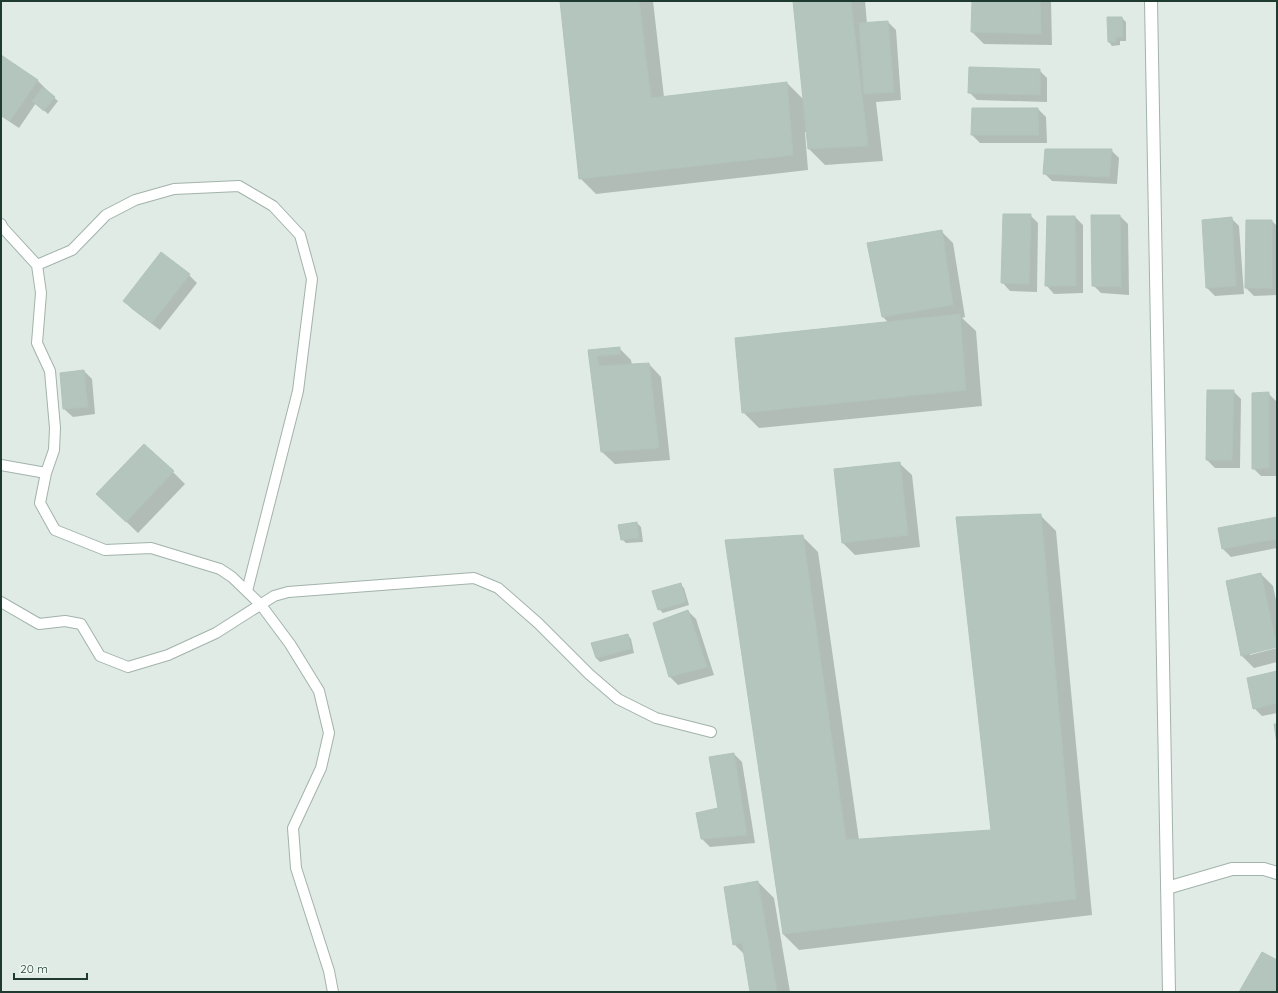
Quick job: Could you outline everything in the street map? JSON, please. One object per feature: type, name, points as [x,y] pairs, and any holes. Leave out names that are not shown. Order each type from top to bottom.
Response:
[{"type":"street","points":[[1151,1],[1169,992]]},
{"type":"street","points":[[1167,888],[1232,869],[1264,869],[1277,873]]},
{"type":"lane","points":[[37,265],[72,250],[106,215],[135,200],[174,189],[239,186],[273,206],[300,235],[312,279],[298,391],[247,591]]},
{"type":"lane","points":[[1,224],[37,265],[41,293],[37,343],[50,371],[55,428],[54,450],[46,473],[40,503],[55,530],[105,550],[151,548],[220,569],[247,591],[261,605],[290,644],[319,691],[329,733],[321,768],[293,828],[296,868],[329,971],[333,992]]},
{"type":"lane","points":[[1,465],[46,473]]},
{"type":"lane","points":[[1,602],[39,624],[65,621],[81,624],[100,656],[128,667],[168,655],[216,633],[274,596],[288,592],[474,578],[498,588],[538,623],[588,674],[618,699],[656,718],[711,732]]},
{"type":"building","points":[[560,1],[639,1],[651,98],[787,82],[793,155],[579,179]]},
{"type":"building","points":[[793,1],[851,1],[868,146],[808,149]]},
{"type":"building","points":[[972,1],[1040,1],[1041,34],[971,32]]},
{"type":"building","points":[[1107,17],[1122,17],[1123,37],[1116,37],[1116,42],[1108,42]]},
{"type":"building","points":[[888,21],[894,92],[864,94],[859,23]]},
{"type":"building","points":[[1,55],[38,80],[10,121],[1,115]]},
{"type":"building","points":[[969,67],[1040,69],[1040,95],[968,93]]},
{"type":"building","points":[[43,87],[55,97],[44,111],[32,101]]},
{"type":"building","points":[[972,108],[1038,108],[1039,135],[971,135]]},
{"type":"building","points":[[1045,149],[1112,149],[1109,177],[1043,174]]},
{"type":"building","points":[[1003,214],[1031,214],[1029,284],[1001,283]]},
{"type":"building","points":[[1091,215],[1120,215],[1121,287],[1092,286]]},
{"type":"building","points":[[1047,216],[1075,216],[1076,286],[1045,286]]},
{"type":"building","points":[[1232,217],[1236,286],[1206,288],[1202,220]]},
{"type":"building","points":[[1246,220],[1272,220],[1272,288],[1245,288]]},
{"type":"building","points":[[942,230],[953,305],[882,317],[867,243]]},
{"type":"building","points":[[161,252],[190,274],[152,323],[123,301]]},
{"type":"building","points":[[960,314],[966,390],[742,413],[735,338]]},
{"type":"building","points":[[620,347],[620,354],[597,356],[599,366],[649,363],[659,448],[601,452],[588,350]]},
{"type":"building","points":[[84,370],[88,407],[63,409],[60,373]]},
{"type":"building","points":[[1207,390],[1234,390],[1232,460],[1206,460]]},
{"type":"building","points":[[1269,392],[1269,468],[1252,469],[1252,393]]},
{"type":"building","points":[[144,444],[174,471],[126,522],[96,494]]},
{"type":"building","points":[[900,462],[908,535],[842,543],[834,469]]},
{"type":"building","points":[[1041,514],[1076,899],[783,934],[725,540],[803,535],[846,840],[991,830],[956,517]]},
{"type":"building","points":[[1277,517],[1277,539],[1222,549],[1218,528]]},
{"type":"building","points":[[637,522],[639,538],[621,540],[618,525]]},
{"type":"building","points":[[1261,573],[1277,647],[1241,656],[1226,581]]},
{"type":"building","points":[[681,583],[686,602],[658,610],[652,591]]},
{"type":"building","points":[[688,610],[707,667],[669,677],[653,623]]},
{"type":"building","points":[[628,634],[631,649],[596,658],[591,643]]},
{"type":"building","points":[[1277,671],[1277,703],[1253,709],[1247,678]]},
{"type":"building","points":[[1274,724],[1277,724],[1277,743]]},
{"type":"building","points":[[734,753],[747,835],[701,839],[696,813],[718,808],[709,757]]},
{"type":"building","points":[[758,881],[777,992],[750,992],[742,943],[733,945],[724,887]]},
{"type":"building","points":[[1262,952],[1277,960],[1277,992],[1239,992]]}]
